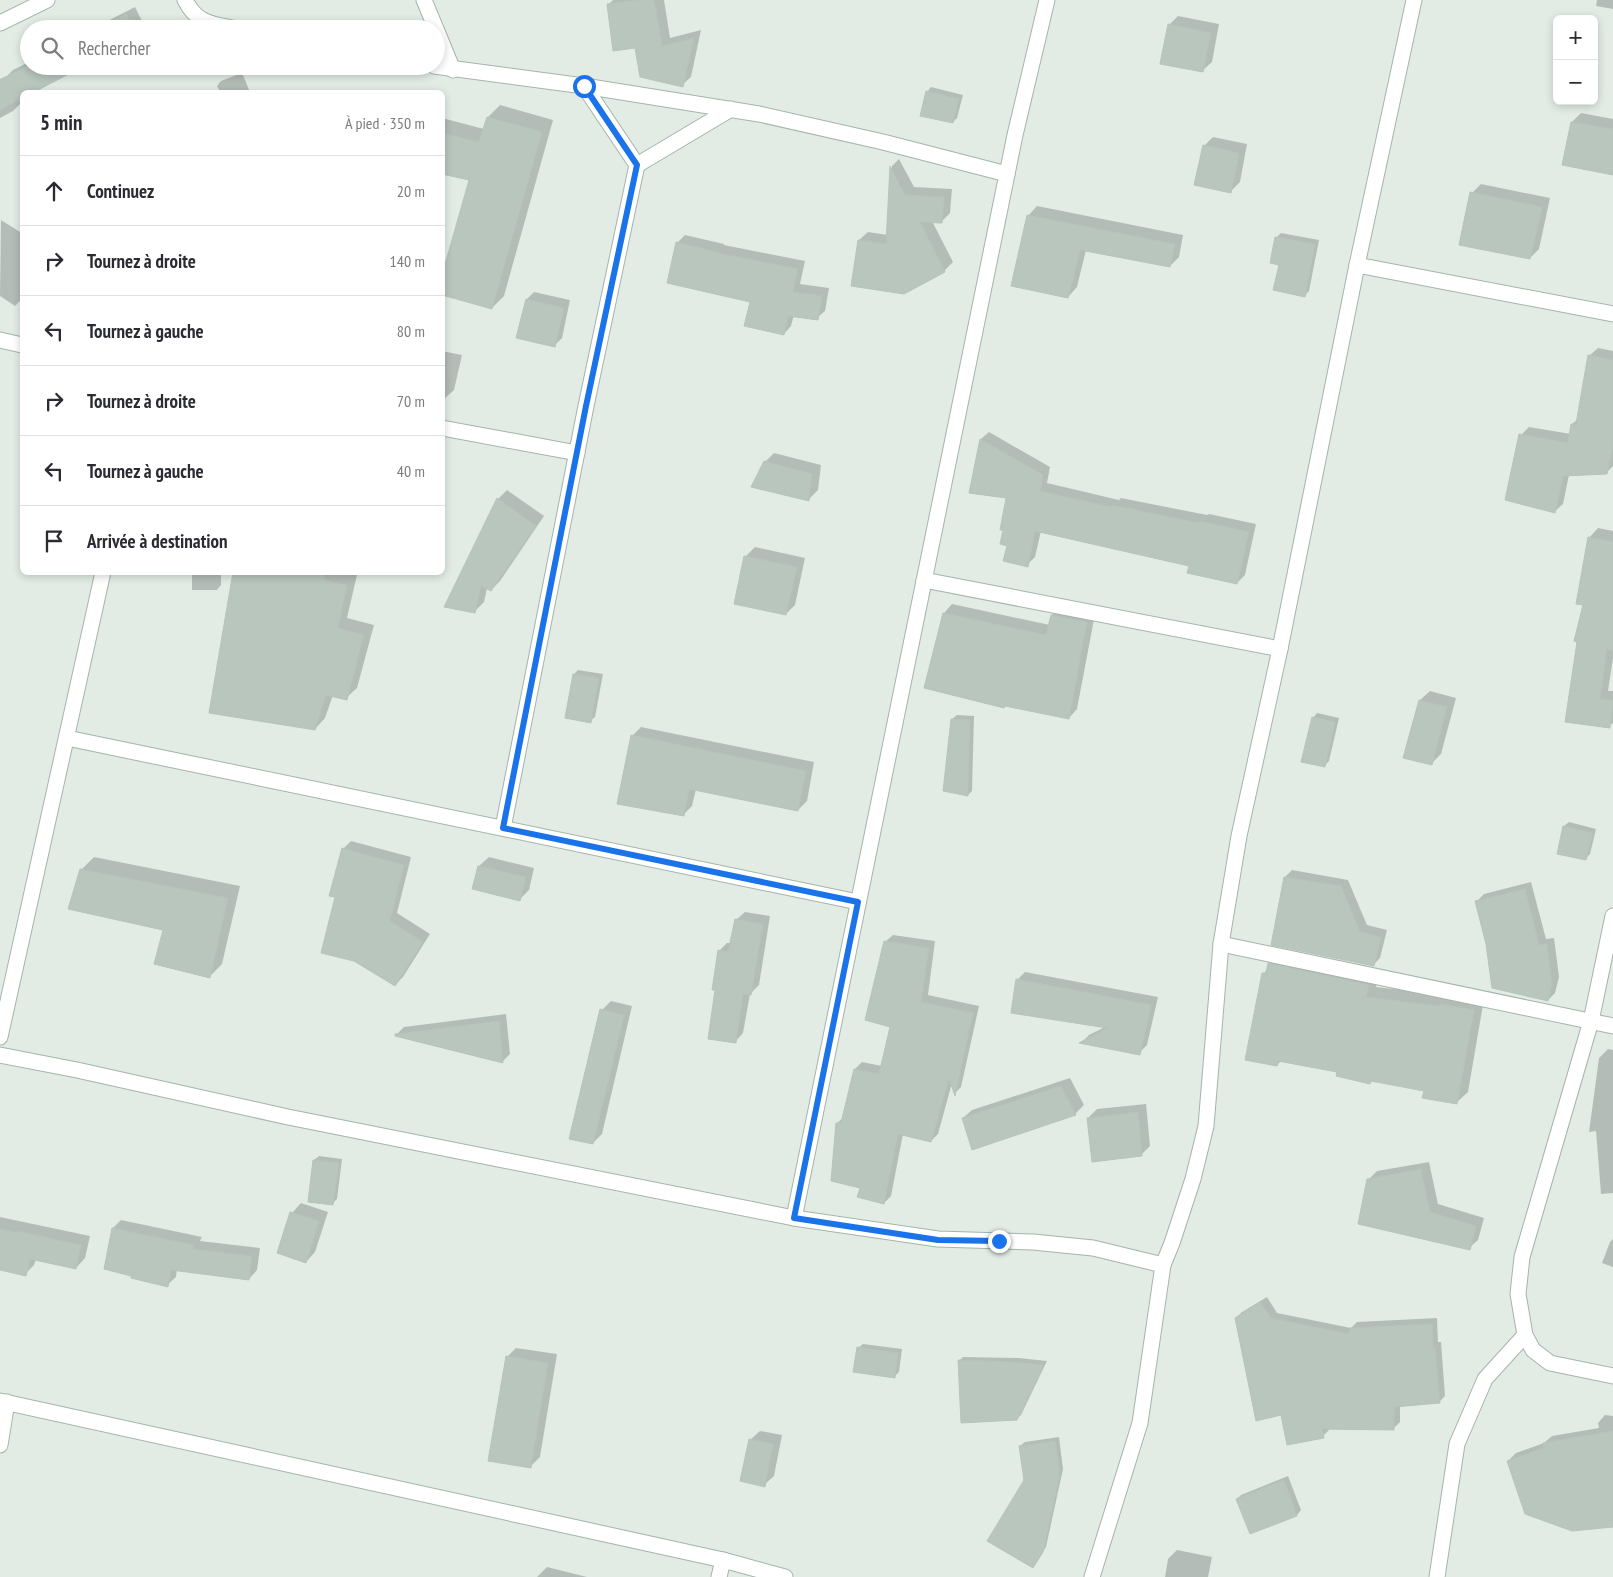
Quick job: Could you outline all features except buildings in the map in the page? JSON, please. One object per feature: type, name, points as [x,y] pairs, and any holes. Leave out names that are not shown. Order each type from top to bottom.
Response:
[{"type":"street","points":[[0,23],[47,0]]},
{"type":"street","points":[[185,0],[189,9],[202,20]]},
{"type":"street","points":[[424,0],[433,20]]},
{"type":"street","points":[[794,1218],[1007,174],[1047,0]]},
{"type":"street","points":[[1092,1577],[1140,1423],[1163,1265],[1184,1208],[1201,1152],[1206,1126],[1221,944],[1239,836],[1280,649],[1356,265],[1414,0]]},
{"type":"street","points":[[445,49],[454,70]]},
{"type":"street","points":[[445,68],[584,86],[731,109],[883,142],[1007,174]]},
{"type":"street","points":[[503,828],[577,453],[637,165],[584,86]]},
{"type":"street","points":[[637,165],[731,109]]},
{"type":"street","points":[[1356,265],[1613,314]]},
{"type":"street","points":[[0,340],[20,345]]},
{"type":"street","points":[[445,429],[577,453]]},
{"type":"street","points":[[0,1037],[103,575]]},
{"type":"street","points":[[924,580],[1280,649]]},
{"type":"street","points":[[67,738],[858,902]]},
{"type":"street","points":[[1613,916],[1591,1021],[1522,1257],[1518,1294],[1525,1335],[1533,1350],[1550,1363],[1613,1376]]},
{"type":"street","points":[[1221,944],[1613,1026]]},
{"type":"street","points":[[0,1055],[77,1070],[288,1118],[794,1218],[938,1240],[1033,1242],[1093,1248],[1163,1265]]},
{"type":"street","points":[[1437,1577],[1457,1444],[1485,1379],[1525,1335]]},
{"type":"street","points":[[0,1445],[4,1402],[723,1560],[785,1577]]},
{"type":"street","points":[[720,1577],[723,1560]]},
{"type":"route","points":[[584,86],[637,165],[586,406],[503,828],[858,902],[794,1218],[938,1240],[999,1241]]}]
